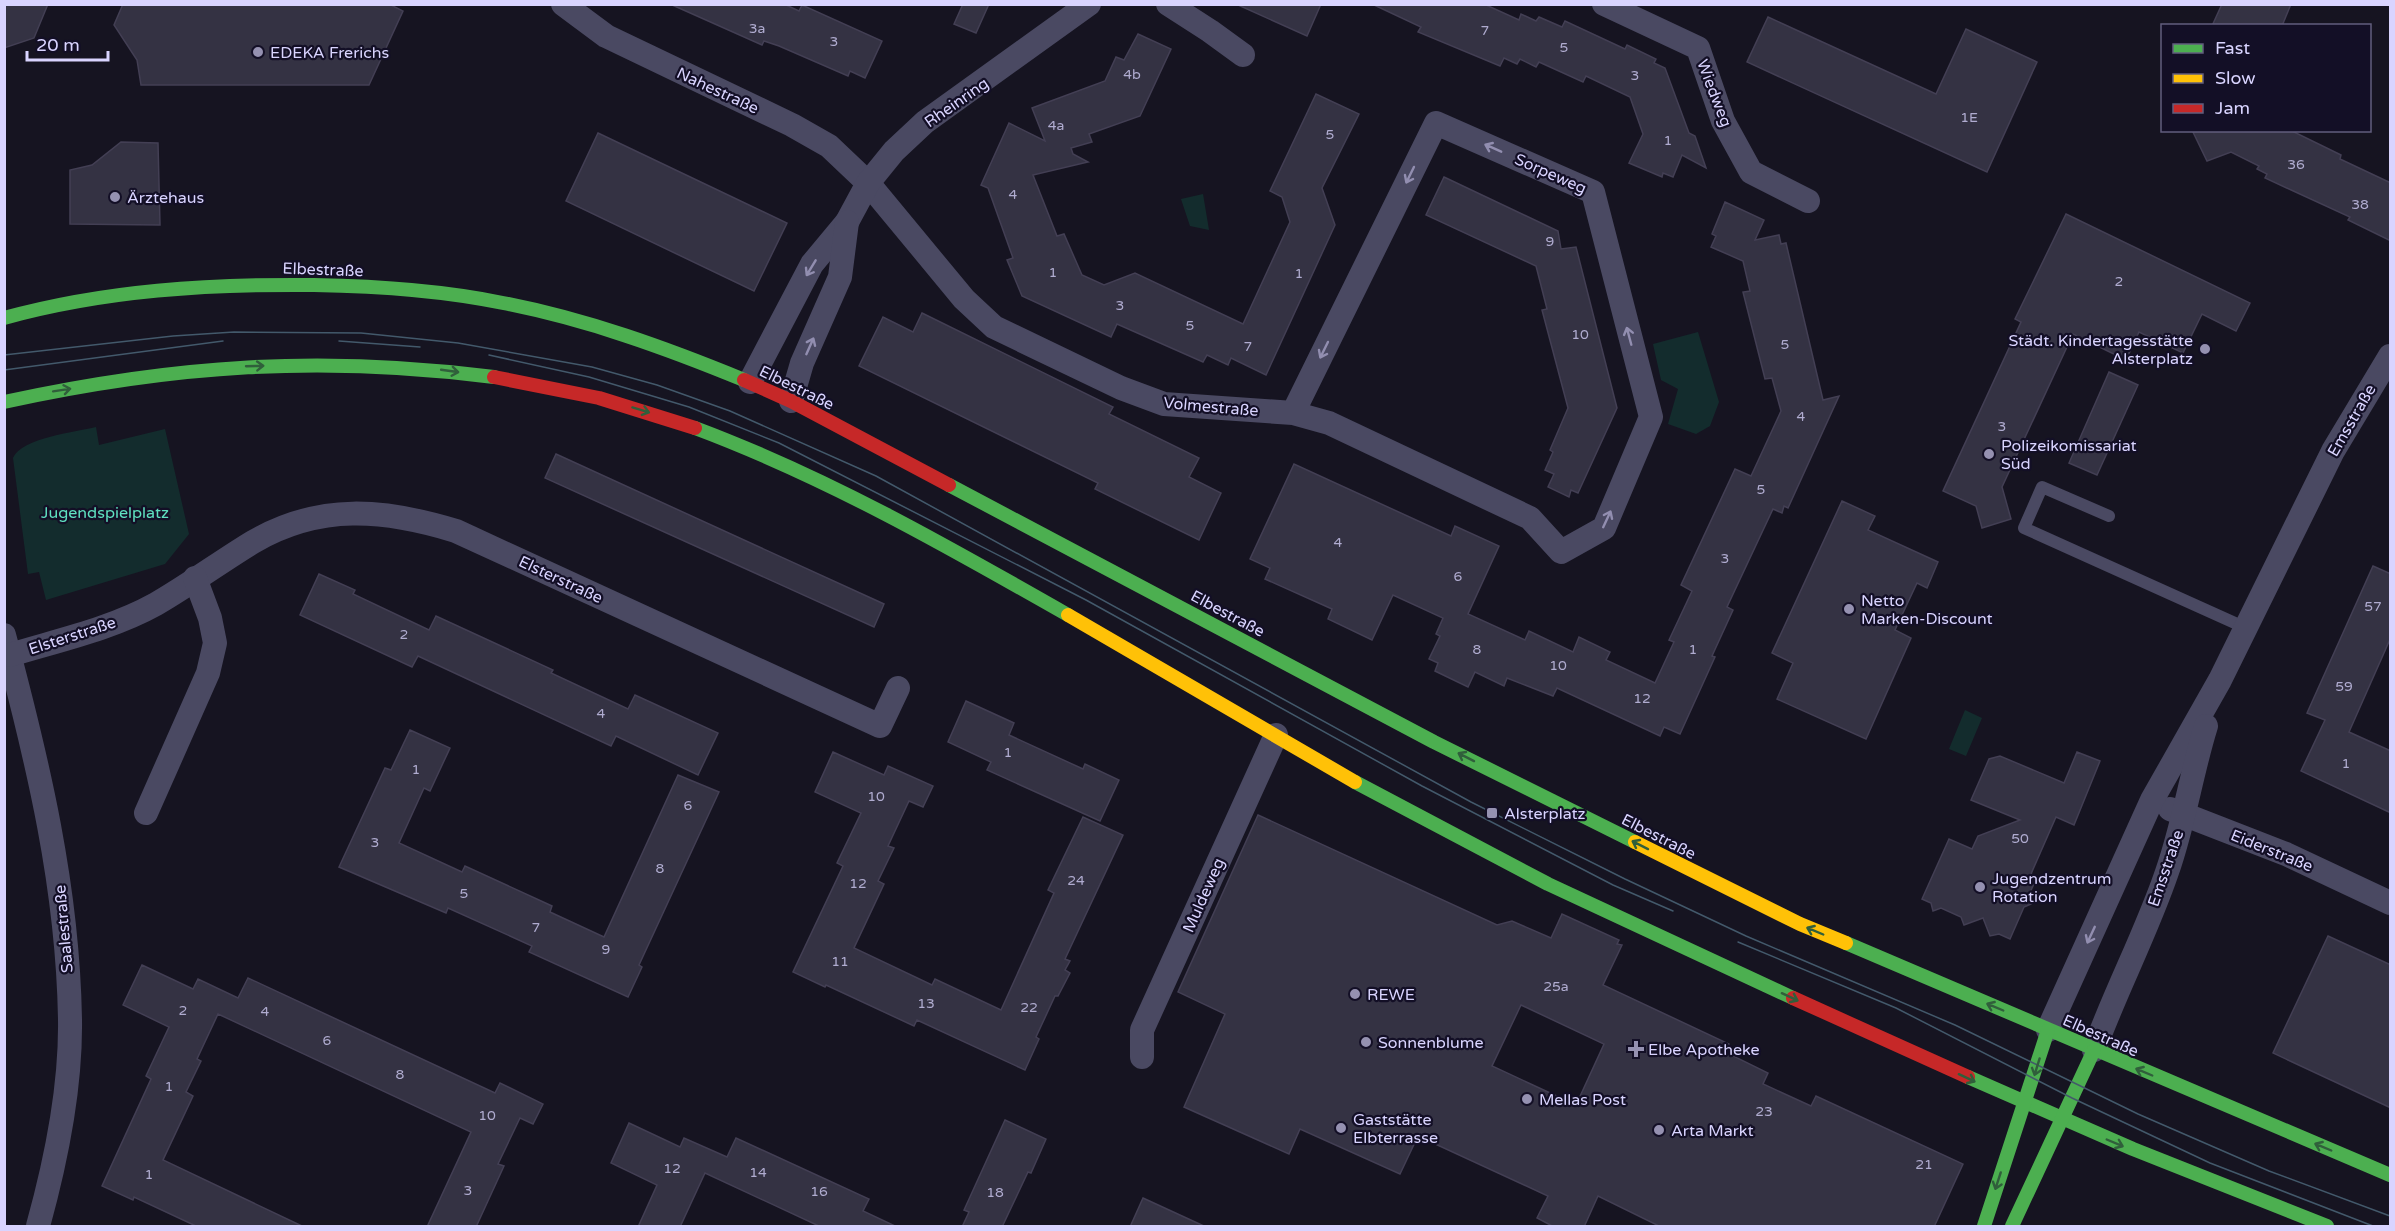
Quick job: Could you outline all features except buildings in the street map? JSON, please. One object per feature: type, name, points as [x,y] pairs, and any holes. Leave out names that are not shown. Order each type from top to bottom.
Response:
[{"type":"street","name":"Nahestraße","points":[[564,4],[606,36],[792,125],[829,146],[868,183]]},
{"type":"street","name":"Rheinring","points":[[750,382],[812,264],[847,222],[868,183],[894,151],[925,122],[1089,4]]},
{"type":"street","points":[[1168,4],[1243,55]]},
{"type":"street","name":"Wiedweg","points":[[1605,4],[1698,48],[1723,121],[1751,172],[1808,201]]},
{"type":"street","name":"Sorpeweg","points":[[1293,413],[1436,123],[1593,192],[1651,417],[1604,528],[1561,552]]},
{"type":"street","name":"Volmestraße","points":[[868,183],[964,300],[994,327],[1111,384],[1164,404],[1293,413],[1329,423],[1530,518],[1561,552]]},
{"type":"street","name":"Rheinring","points":[[791,401],[802,363],[840,277],[847,222]]},
{"type":"street","name":"Elbestraße","points":[[4,318],[40,308],[138,289],[240,284],[413,289],[512,304],[616,331],[750,382],[791,401],[1434,742],[1679,866],[1800,924],[2391,1176]]},
{"type":"street","name":"Emsstraße","points":[[2048,1030],[2152,800],[2220,680],[2333,451],[2391,356]]},
{"type":"street","points":[[4,402],[138,377],[229,367],[303,365],[440,370],[510,380],[602,398],[674,420],[748,448],[883,512],[1470,844],[1647,932],[2023,1104],[2327,1227]]},
{"type":"street","name":"Elsterstraße","points":[[7,645],[105,628],[156,603],[256,541],[294,523],[336,513],[387,514],[456,531],[880,726],[898,688]]},
{"type":"street","points":[[146,813],[208,673],[215,643],[210,618],[195,578]]},
{"type":"street","name":"Saalestraße","points":[[7,645],[48,815],[65,924],[70,1022],[65,1082],[51,1179],[38,1227]]},
{"type":"street","name":"Emsstraße","points":[[2094,1050],[2117,989],[2167,872],[2183,814],[2193,765],[2220,680]]},
{"type":"street","name":"Muldeweg","points":[[1142,1057],[1142,1030],[1275,735]]},
{"type":"street","name":"Eiderstraße","points":[[2152,800],[2286,854],[2391,903]]},
{"type":"street","points":[[1984,1227],[2048,1030]]},
{"type":"street","points":[[2012,1227],[2094,1050]]},
{"type":"lane","points":[[2109,516],[2042,487],[2024,528],[2246,628]]},
{"type":"green space","points":[[1203,194],[1209,230],[1190,226],[1181,199]]},
{"type":"green space","points":[[1698,332],[1719,402],[1710,426],[1696,434],[1668,424],[1678,389],[1661,380],[1653,344]]},
{"type":"green space","name":"Jugendspielplatz","points":[[96,427],[99,445],[165,429],[189,534],[165,564],[46,600],[39,572],[28,574],[13,458],[26,445]]},
{"type":"green space","points":[[1965,710],[1982,718],[1966,756],[1949,749]]},
{"type":"tram line","points":[[4,355],[173,336],[234,332],[361,333],[458,343],[592,367],[657,385],[730,411],[876,476],[1471,802],[1625,879],[1746,936],[1955,1025],[2138,1114],[2269,1171],[2390,1216]]},
{"type":"tram line","points":[[4,370],[223,341]]},
{"type":"tram line","points":[[339,341],[420,347]]},
{"type":"tram line","points":[[489,355],[589,377],[689,407],[779,443],[1086,600],[1422,786],[1613,885],[1673,911]]},
{"type":"tram line","points":[[1738,942],[1896,1008],[2072,1098],[2210,1163],[2373,1226]]},
{"type":"traffic: fast","points":[[4,318],[119,295],[196,288],[314,285],[409,290],[456,295],[565,317],[655,346],[744,380]]},
{"type":"traffic: fast","points":[[4,402],[128,379],[248,367],[368,366],[494,377]]},
{"type":"traffic: fast","points":[[695,428],[792,468],[885,514],[1068,615]]},
{"type":"traffic: fast","points":[[949,485],[1434,742],[1635,842]]},
{"type":"traffic: fast","points":[[1355,782],[1548,884],[1793,998]]},
{"type":"traffic: fast","points":[[1846,943],[2390,1175]]},
{"type":"traffic: fast","points":[[1984,1226],[2048,1030]]},
{"type":"traffic: fast","points":[[2012,1226],[2094,1050]]},
{"type":"traffic: fast","points":[[1968,1077],[2133,1149],[2327,1226]]},
{"type":"traffic: slow","points":[[1068,615],[1355,782]]},
{"type":"traffic: slow","points":[[1635,842],[1800,924],[1846,943]]},
{"type":"traffic: jam","points":[[494,377],[599,398],[695,428]]},
{"type":"traffic: jam","points":[[744,380],[791,401],[949,485]]},
{"type":"traffic: jam","points":[[1793,998],[1968,1077]]},
{"type":"place","name":"EDEKA Frerichs","points":[[258,52]]},
{"type":"place","name":"Ärztehaus","points":[[115,197]]},
{"type":"place","name":"Städt. Kindertagesstätte Alsterplatz","points":[[2205,349]]},
{"type":"place","name":"Polizeikomissariat Süd","points":[[1989,454]]},
{"type":"place","name":"Netto Marken-Discount","points":[[1849,609]]},
{"type":"place","name":"Alsterplatz","points":[[1492,813]]},
{"type":"place","name":"Jugendzentrum Rotation","points":[[1980,887]]},
{"type":"place","name":"REWE","points":[[1355,994]]},
{"type":"place","name":"Sonnenblume","points":[[1366,1042]]},
{"type":"place","name":"Elbe Apotheke","points":[[1636,1049]]},
{"type":"place","name":"Mellas Post","points":[[1527,1099]]},
{"type":"place","name":"Gaststätte Elbterrasse","points":[[1341,1128]]},
{"type":"place","name":"Arta Markt","points":[[1659,1130]]}]
